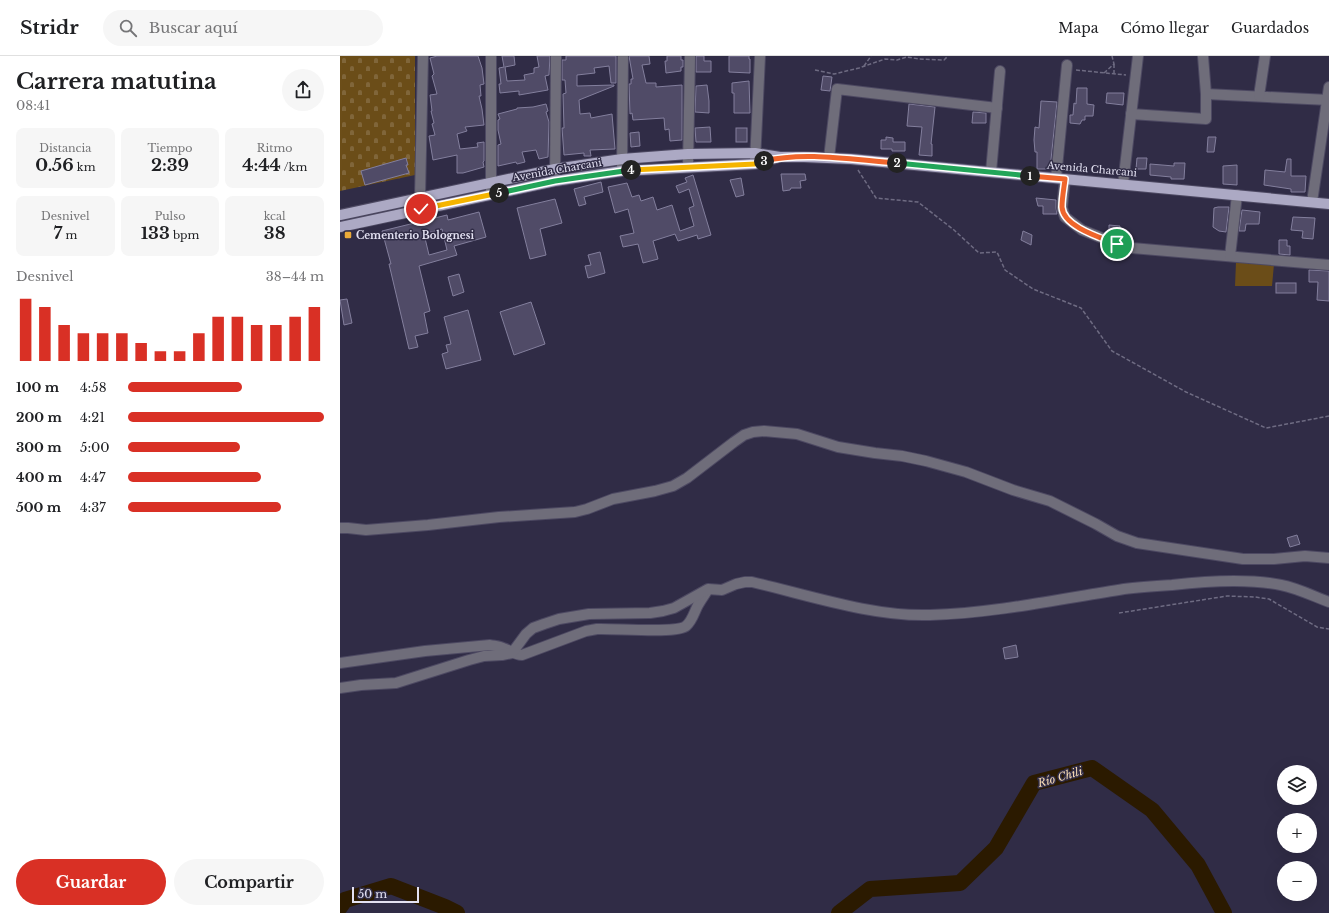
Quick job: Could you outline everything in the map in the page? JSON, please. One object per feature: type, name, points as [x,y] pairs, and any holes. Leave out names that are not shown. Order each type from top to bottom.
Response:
[{"type":"main road","name":"Avenida Charcani","points":[[340,215],[555,169],[622,159],[688,154],[755,153],[780,157],[851,159],[1329,204]]},
{"type":"main road","name":"Avenida Charcani","points":[[340,227],[555,181],[622,171],[688,166],[755,164],[780,157]]},
{"type":"street","points":[[421,209],[423,56]]},
{"type":"street","points":[[491,56],[491,194]]},
{"type":"street","points":[[555,181],[556,56]]},
{"type":"street","points":[[622,171],[623,56]]},
{"type":"street","points":[[688,166],[690,56]]},
{"type":"street","points":[[755,164],[760,56]]},
{"type":"street","points":[[1123,184],[1138,56]]},
{"type":"street","points":[[1131,114],[1206,119],[1203,56]]},
{"type":"street","points":[[1259,96],[1265,56]]},
{"type":"street","points":[[1067,67],[1061,178],[1062,208],[1065,217],[1082,230],[1117,244],[1132,248],[1329,265]]},
{"type":"street","points":[[991,172],[1000,71]]},
{"type":"street","points":[[1312,202],[1329,87]]},
{"type":"street","points":[[829,158],[836,89],[996,108]]},
{"type":"street","points":[[1206,94],[1328,100]]},
{"type":"street","points":[[1230,256],[1237,195]]},
{"type":"street","points":[[340,528],[366,530],[499,517],[575,512],[613,499],[673,486],[687,478],[744,435],[764,431],[797,434],[838,447],[902,456],[966,472],[1013,490],[1050,501],[1117,536],[1137,543],[1243,559],[1274,559],[1305,556],[1329,558]]},
{"type":"street","points":[[512,653],[526,634],[533,628],[544,624],[572,616],[589,614],[650,613],[663,611],[674,608],[708,589],[722,590],[745,582],[752,582],[815,598],[868,609],[900,614],[928,615],[998,609],[1126,589],[1200,582],[1231,581],[1280,585],[1329,602]]},
{"type":"street","points":[[340,688],[396,682],[484,656],[502,656],[512,653],[522,655],[586,631],[597,629],[683,628],[692,618],[708,589]]},
{"type":"street","points":[[340,664],[425,651],[490,645],[506,648],[512,653]]},
{"type":"path","points":[[864,66],[870,56]]},
{"type":"path","points":[[815,70],[834,74],[885,59],[897,60],[907,57],[944,60],[948,56]]},
{"type":"path","points":[[1112,56],[1114,73]]},
{"type":"path","points":[[1104,73],[1114,64]]},
{"type":"path","points":[[1067,67],[1073,69],[1136,76]]},
{"type":"path","points":[[851,159],[876,198],[918,202],[954,230],[979,253],[997,252],[1005,270],[1034,289],[1081,308],[1112,351],[1186,392],[1266,428],[1329,416]]},
{"type":"path","points":[[1118,613],[1227,596],[1255,597],[1269,599],[1317,627],[1329,629]]},
{"type":"green space","points":[[340,56],[415,56],[415,175],[340,191]]},
{"type":"green space","points":[[1236,262],[1274,264],[1272,286],[1235,286]]},
{"type":"building","points":[[437,56],[478,56],[482,68],[484,84],[480,85],[481,96],[479,96],[484,125],[465,127],[467,131],[457,134],[460,149],[478,147],[477,143],[484,142],[484,167],[463,173],[457,173],[457,155],[433,160],[429,136],[435,135],[432,124],[434,123],[431,111],[430,95],[437,94],[432,76],[434,74],[430,58]]},
{"type":"building","points":[[502,56],[514,56],[515,65],[505,67],[507,81],[525,80],[524,75],[534,73],[534,68],[539,67],[537,56],[550,56],[549,75],[545,76],[548,90],[519,95],[519,91],[500,93],[499,84],[501,84],[499,68],[504,67]]},
{"type":"building","points":[[566,56],[616,56],[616,83],[611,83],[609,66],[594,68],[595,73],[577,75],[577,86],[614,85],[579,100],[580,114],[590,113],[591,118],[612,114],[615,149],[590,150],[591,156],[584,156],[584,153],[564,155],[562,128],[564,128],[563,94],[566,93],[565,80],[562,80],[562,60],[566,60]]},
{"type":"building","points":[[629,56],[649,56],[650,64],[642,65],[646,83],[656,83],[656,87],[682,85],[682,140],[670,141],[669,129],[665,130],[664,118],[633,120],[632,113],[630,114],[629,84],[631,84],[631,79],[633,79]]},
{"type":"building","points":[[667,56],[681,56],[681,60],[683,60],[683,67],[681,67],[681,71],[666,73],[665,61],[667,61]]},
{"type":"building","points":[[696,56],[704,56],[704,61],[711,61],[711,72],[696,72]]},
{"type":"building","points":[[729,56],[749,56],[750,73],[729,72]]},
{"type":"building","points":[[823,76],[832,77],[830,91],[821,90]]},
{"type":"building","points":[[749,81],[750,113],[734,113],[734,93],[732,93],[732,83]]},
{"type":"building","points":[[707,85],[709,113],[695,112],[696,86]]},
{"type":"building","points":[[1077,88],[1087,88],[1087,104],[1094,105],[1093,116],[1085,116],[1085,120],[1082,120],[1080,124],[1070,123],[1070,115],[1073,115],[1074,103],[1076,104]]},
{"type":"building","points":[[1107,93],[1124,93],[1123,105],[1106,103]]},
{"type":"building","points":[[1041,101],[1057,102],[1050,169],[1037,169],[1037,152],[1035,152],[1034,140],[1035,127],[1039,128]]},
{"type":"building","points":[[546,104],[548,111],[546,112],[549,122],[548,157],[539,159],[536,150],[522,152],[525,162],[517,164],[516,162],[498,166],[498,145],[501,144],[498,130],[498,120],[500,119],[498,114],[517,108]]},
{"type":"building","points":[[909,104],[935,107],[931,144],[932,156],[919,155],[922,127],[907,126]]},
{"type":"building","points":[[973,112],[986,113],[986,123],[972,123]]},
{"type":"building","points":[[710,127],[711,142],[696,142],[695,128]]},
{"type":"building","points":[[736,128],[747,128],[747,142],[736,142]]},
{"type":"building","points":[[639,132],[640,146],[631,147],[630,133]]},
{"type":"building","points":[[886,137],[893,138],[893,142],[905,142],[905,151],[881,149],[881,140],[886,140]]},
{"type":"building","points":[[1208,137],[1216,137],[1214,152],[1207,152]]},
{"type":"building","points":[[406,158],[408,165],[406,165],[409,173],[365,185],[361,171]]},
{"type":"building","points":[[1137,158],[1147,158],[1146,169],[1136,169]]},
{"type":"building","points":[[1287,159],[1291,159],[1291,176],[1306,176],[1305,192],[1291,192],[1291,189],[1264,185],[1265,170],[1285,172]]},
{"type":"building","points":[[1174,163],[1185,163],[1184,179],[1171,179],[1171,177],[1150,175],[1150,164],[1174,166]]},
{"type":"building","points":[[1237,165],[1237,185],[1223,184],[1223,166]]},
{"type":"building","points":[[781,174],[805,174],[806,180],[800,181],[801,188],[791,188],[790,190],[783,191]]},
{"type":"building","points":[[693,175],[711,235],[698,239],[697,235],[678,241],[675,234],[653,241],[658,259],[643,263],[638,244],[623,247],[620,236],[634,233],[628,209],[615,213],[608,187],[627,183],[632,197],[639,195],[641,201],[653,197],[657,210],[672,205],[680,231],[694,226],[689,208],[694,206],[689,189],[679,193],[676,186],[687,182],[685,178]]},
{"type":"building","points":[[741,178],[744,195],[736,197],[730,180]]},
{"type":"building","points":[[601,182],[603,192],[584,197],[586,204],[579,206],[574,189]]},
{"type":"building","points":[[1036,198],[1056,200],[1057,214],[1043,214],[1043,206],[1038,206]]},
{"type":"building","points":[[555,199],[562,223],[540,229],[546,255],[530,259],[517,208]]},
{"type":"building","points":[[1229,207],[1226,232],[1219,231],[1213,227],[1214,208]]},
{"type":"building","points":[[1242,210],[1260,212],[1259,224],[1246,224],[1245,231],[1239,231]]},
{"type":"building","points":[[479,212],[486,237],[454,246],[457,255],[419,266],[430,311],[424,313],[428,333],[415,336],[418,347],[409,349],[389,264],[391,264],[382,231],[447,215],[448,220]],"holes":[[[442,229],[447,250],[429,255],[424,234]]]},
{"type":"building","points":[[1293,217],[1315,218],[1313,239],[1302,238],[1303,231],[1291,230]]},
{"type":"building","points":[[1109,225],[1120,226],[1119,238],[1109,234]]},
{"type":"building","points":[[1023,231],[1032,235],[1031,245],[1021,240]]},
{"type":"building","points":[[1279,240],[1287,240],[1287,246],[1290,246],[1290,255],[1279,254]]},
{"type":"building","points":[[600,252],[605,273],[588,278],[585,266],[591,265],[588,255]]},
{"type":"building","points":[[1309,270],[1329,271],[1329,301],[1317,300],[1318,282],[1309,282]]},
{"type":"building","points":[[459,274],[464,292],[453,296],[448,277]]},
{"type":"building","points":[[1276,283],[1296,283],[1296,293],[1276,293]]},
{"type":"building","points":[[347,299],[352,323],[344,325],[340,300]]},
{"type":"building","points":[[531,302],[545,344],[514,355],[500,312]]},
{"type":"building","points":[[468,310],[481,360],[446,369],[442,354],[448,352],[446,345],[451,344],[444,317]]},
{"type":"building","points":[[1297,535],[1300,544],[1290,547],[1287,538]]},
{"type":"building","points":[[1016,645],[1018,657],[1005,659],[1003,648]]},
{"type":"waterway","name":"Río Chili","points":[[839,913],[870,889],[960,883],[996,848],[1034,783],[1092,768],[1152,810],[1198,865],[1224,913]]},
{"type":"waterway","name":"Río Chili","points":[[340,907],[345,900],[391,886],[457,913]]},
{"type":"place","name":"Cementerio Bolognesi","points":[[348,235]]},
{"type":"route","points":[[421,209],[555,181],[622,171],[688,166],[755,164],[780,157],[851,159],[1065,179],[1062,208],[1065,217],[1082,230],[1117,244]]}]
